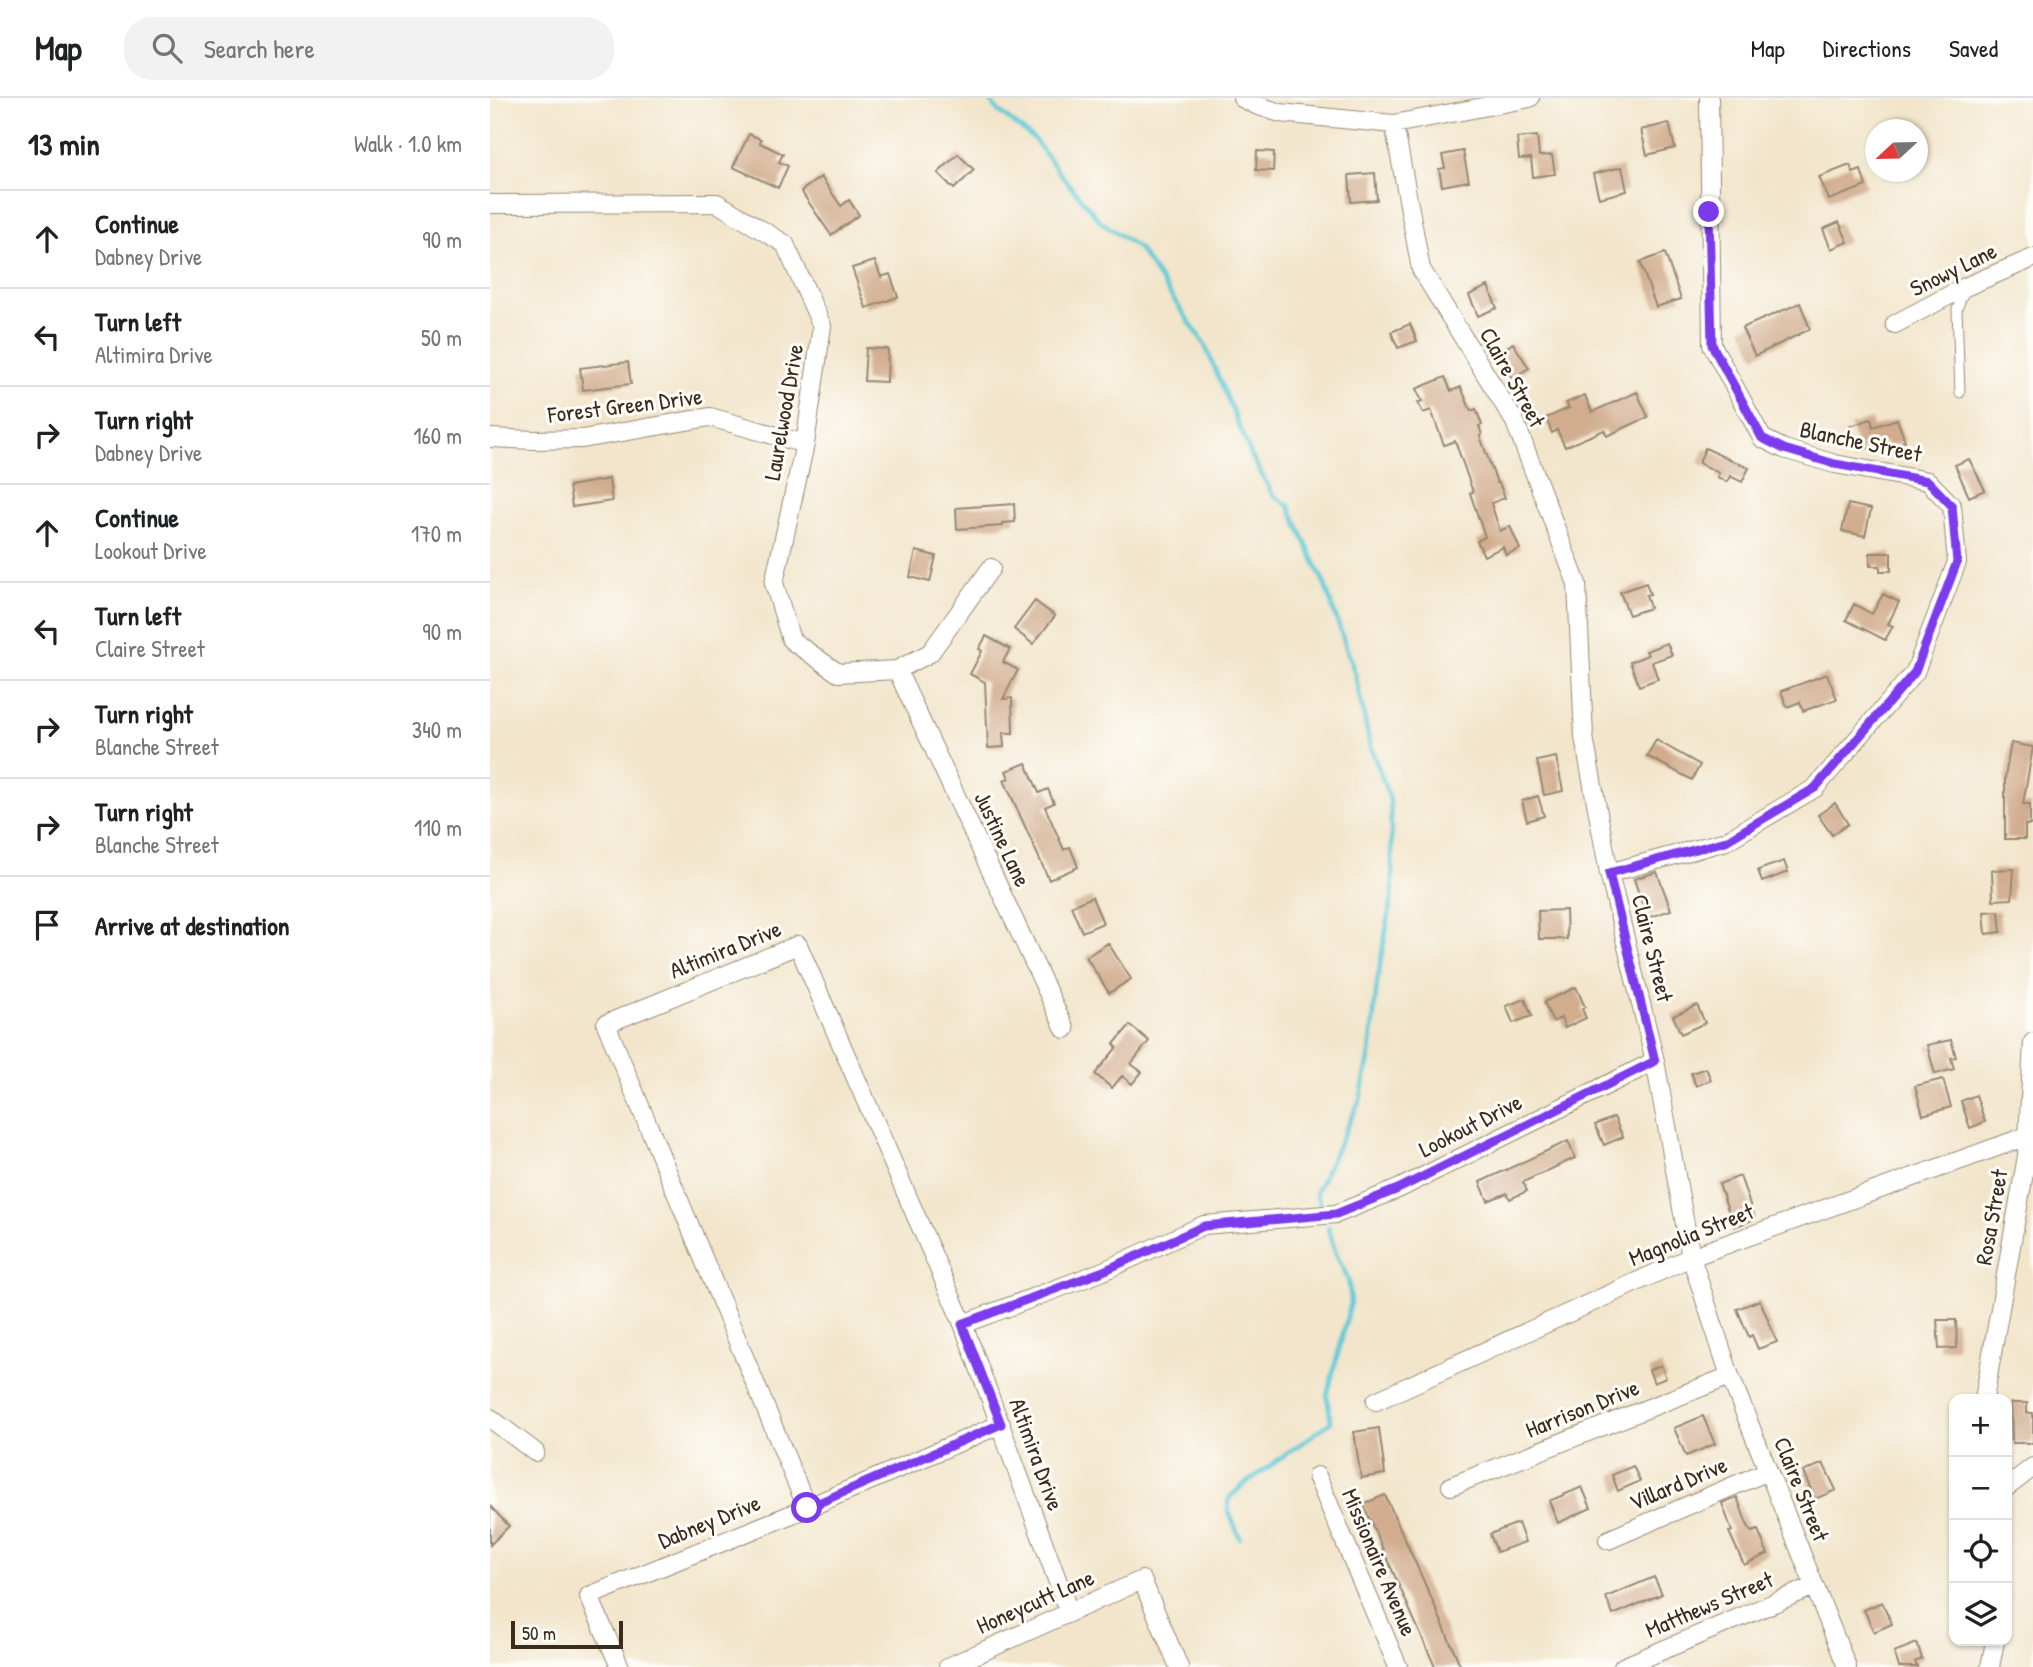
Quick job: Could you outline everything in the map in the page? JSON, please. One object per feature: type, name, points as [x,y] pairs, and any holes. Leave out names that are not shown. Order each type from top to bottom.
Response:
[{"type":"street","points":[[1242,98],[1280,113],[1394,124],[1530,98]]},
{"type":"street","name":"Blanche Street","points":[[1609,873],[1726,841],[1815,788],[1915,672],[1957,562],[1952,506],[1928,481],[1835,464],[1784,449],[1762,438],[1712,345],[1709,98]]},
{"type":"street","name":"Claire Street","points":[[1394,124],[1421,269],[1515,422],[1577,584],[1584,737],[1609,873],[1655,1061],[1691,1257],[1730,1376],[1847,1667]]},
{"type":"street","name":"Laurelwood Drive","points":[[490,204],[717,204],[785,244],[822,326],[805,444],[774,583],[791,640],[838,673],[897,670],[930,653],[991,568]]},
{"type":"street","name":"Snowy Lane","points":[[1895,324],[1965,287],[2033,258]]},
{"type":"street","name":"Forest Green Drive","points":[[490,438],[583,439],[710,416],[805,444]]},
{"type":"street","name":"Justine Lane","points":[[897,670],[1065,1029]]},
{"type":"street","name":"Altimira Drive","points":[[807,1508],[606,1024],[798,945],[962,1324],[1069,1612]]},
{"type":"street","name":"Rosa Street","points":[[1985,1394],[2030,1135],[2033,1042]]},
{"type":"street","name":"Lookout Drive","points":[[962,1324],[1101,1272],[1204,1226],[1336,1214],[1398,1189],[1655,1061]]},
{"type":"street","name":"Magnolia Street","points":[[1376,1401],[1691,1257],[2030,1135]]},
{"type":"street","name":"Harrison Drive","points":[[1451,1486],[1730,1376]]},
{"type":"street","points":[[490,1418],[535,1452]]},
{"type":"street","name":"Dabney Drive","points":[[620,1667],[589,1596],[807,1508],[1001,1424]]},
{"type":"street","points":[[2012,1483],[2033,1466]]},
{"type":"street","name":"Villard Drive","points":[[1608,1540],[1768,1471]]},
{"type":"street","name":"Missionaire Avenue","points":[[1317,1476],[1398,1667]]},
{"type":"street","name":"Honeycutt Lane","points":[[948,1667],[1142,1580],[1179,1667]]},
{"type":"street","name":"Matthews Street","points":[[1623,1667],[1814,1586]]},
{"type":"street","points":[[1990,1667],[1994,1646]]},
{"type":"lane","points":[[1960,393],[1957,309],[1965,287]]},
{"type":"building","points":[[1669,123],[1675,148],[1647,155],[1641,130]]},
{"type":"building","points":[[749,134],[761,139],[760,143],[783,154],[779,162],[788,166],[778,188],[733,167]]},
{"type":"building","points":[[1537,136],[1539,156],[1552,155],[1555,174],[1533,177],[1531,158],[1519,159],[1517,138]]},
{"type":"building","points":[[1257,151],[1274,152],[1273,171],[1256,170]]},
{"type":"building","points":[[1463,151],[1469,181],[1442,186],[1439,169],[1445,168],[1442,155]]},
{"type":"building","points":[[958,154],[974,170],[954,189],[938,173]]},
{"type":"building","points":[[1850,165],[1853,173],[1861,170],[1866,186],[1829,200],[1819,177]]},
{"type":"building","points":[[1622,167],[1627,191],[1599,198],[1593,174]]},
{"type":"building","points":[[1375,173],[1377,200],[1351,202],[1349,175]]},
{"type":"building","points":[[821,177],[841,206],[849,200],[859,215],[831,235],[801,191]]},
{"type":"building","points":[[1839,222],[1848,242],[1831,249],[1823,229]]},
{"type":"building","points":[[1665,253],[1681,299],[1656,307],[1640,262]]},
{"type":"building","points":[[875,261],[881,277],[890,274],[898,297],[866,308],[852,268]]},
{"type":"building","points":[[1488,286],[1497,308],[1478,316],[1469,295]]},
{"type":"building","points":[[1800,303],[1810,329],[1755,356],[1742,328]]},
{"type":"building","points":[[1410,324],[1417,341],[1398,348],[1391,332]]},
{"type":"building","points":[[1513,343],[1529,368],[1512,378],[1497,354]]},
{"type":"building","points":[[866,348],[888,349],[887,382],[864,381]]},
{"type":"building","points":[[628,362],[631,384],[583,390],[580,368]]},
{"type":"building","points":[[1445,377],[1451,391],[1461,387],[1471,411],[1476,409],[1482,425],[1479,426],[1480,436],[1505,498],[1491,503],[1500,531],[1510,526],[1520,549],[1506,555],[1503,547],[1484,556],[1477,541],[1485,537],[1455,441],[1444,445],[1431,410],[1423,413],[1418,403],[1422,401],[1416,389]]},
{"type":"building","points":[[1637,392],[1648,417],[1607,436],[1604,430],[1565,447],[1557,430],[1552,433],[1546,418],[1569,408],[1566,403],[1585,395],[1592,412]]},
{"type":"building","points":[[1871,419],[1873,427],[1897,419],[1905,441],[1887,447],[1886,442],[1859,451],[1850,426]]},
{"type":"building","points":[[1705,448],[1749,468],[1742,482],[1730,476],[1727,482],[1717,477],[1719,473],[1699,463]]},
{"type":"building","points":[[1969,459],[1985,490],[1969,497],[1955,465]]},
{"type":"building","points":[[609,479],[612,501],[572,507],[569,486]]},
{"type":"building","points":[[1014,504],[1015,522],[1003,523],[1003,526],[957,529],[956,508]]},
{"type":"building","points":[[1848,504],[1871,509],[1865,536],[1842,531]]},
{"type":"building","points":[[916,551],[936,556],[930,582],[910,577]]},
{"type":"building","points":[[1870,553],[1891,553],[1891,571],[1880,571],[1880,566],[1870,566]]},
{"type":"building","points":[[1646,583],[1650,594],[1646,595],[1650,608],[1629,615],[1620,592]]},
{"type":"building","points":[[1883,594],[1899,602],[1888,624],[1893,626],[1885,640],[1846,620],[1854,604],[1872,614]]},
{"type":"building","points":[[1035,601],[1055,616],[1033,644],[1014,629]]},
{"type":"building","points":[[986,636],[1010,649],[1003,662],[1018,670],[1003,699],[1012,698],[1013,733],[1003,733],[1004,747],[988,748],[985,682],[970,674],[982,651],[979,649]]},
{"type":"building","points":[[1667,643],[1672,655],[1652,662],[1658,679],[1639,686],[1630,662],[1648,655],[1646,651]]},
{"type":"building","points":[[1827,674],[1837,699],[1803,711],[1800,702],[1787,707],[1781,691]]},
{"type":"building","points":[[1656,740],[1700,765],[1692,780],[1647,756]]},
{"type":"building","points":[[2011,743],[2033,747],[2023,804],[2030,804],[2030,825],[2025,825],[2025,839],[2005,839],[2005,777]]},
{"type":"building","points":[[1556,757],[1563,791],[1544,795],[1537,761]]},
{"type":"building","points":[[1026,763],[1039,793],[1048,789],[1054,803],[1045,807],[1064,850],[1070,847],[1078,867],[1049,880],[1004,780],[1009,778],[1006,771]]},
{"type":"building","points":[[1538,796],[1544,816],[1527,821],[1522,801]]},
{"type":"building","points":[[1835,803],[1848,824],[1832,835],[1818,815]]},
{"type":"building","points":[[1784,861],[1788,872],[1762,882],[1758,870]]},
{"type":"building","points":[[2014,869],[2012,899],[1993,900],[1992,870]]},
{"type":"building","points":[[1657,872],[1671,910],[1647,918],[1634,879]]},
{"type":"building","points":[[1092,897],[1103,923],[1082,932],[1071,906]]},
{"type":"building","points":[[1566,910],[1567,939],[1539,939],[1538,911]]},
{"type":"building","points":[[1999,911],[2001,932],[1986,934],[1984,912]]},
{"type":"building","points":[[1108,943],[1131,979],[1109,993],[1086,957]]},
{"type":"building","points":[[1576,987],[1585,1007],[1582,1009],[1586,1018],[1565,1028],[1561,1018],[1553,1022],[1544,1002]]},
{"type":"building","points":[[1525,999],[1532,1016],[1513,1023],[1506,1006]]},
{"type":"building","points":[[1697,1005],[1705,1023],[1681,1034],[1673,1016]]},
{"type":"building","points":[[1130,1025],[1149,1041],[1131,1064],[1142,1072],[1132,1084],[1122,1076],[1112,1088],[1095,1074],[1117,1047],[1114,1044]]},
{"type":"building","points":[[1951,1040],[1956,1057],[1951,1058],[1954,1069],[1935,1074],[1927,1045]]},
{"type":"building","points":[[1706,1068],[1711,1080],[1696,1086],[1691,1073]]},
{"type":"building","points":[[1943,1079],[1951,1107],[1923,1115],[1915,1086]]},
{"type":"building","points":[[1976,1095],[1985,1122],[1970,1128],[1961,1101]]},
{"type":"building","points":[[1614,1117],[1623,1137],[1604,1145],[1595,1125]]},
{"type":"building","points":[[1568,1141],[1575,1158],[1523,1182],[1527,1191],[1510,1199],[1507,1193],[1488,1201],[1480,1182]]},
{"type":"building","points":[[1740,1176],[1755,1219],[1734,1227],[1719,1184]]},
{"type":"building","points":[[1760,1300],[1777,1342],[1758,1349],[1752,1335],[1749,1337],[1737,1309]]},
{"type":"building","points":[[1937,1320],[1956,1320],[1957,1348],[1939,1349]]},
{"type":"building","points":[[1661,1365],[1666,1378],[1654,1383],[1649,1370]]},
{"type":"building","points":[[2012,1403],[2027,1403],[2027,1413],[2033,1413],[2033,1443],[2012,1443]]},
{"type":"building","points":[[1703,1416],[1715,1444],[1686,1456],[1674,1428]]},
{"type":"building","points":[[1379,1428],[1385,1474],[1361,1478],[1354,1432]]},
{"type":"building","points":[[1823,1463],[1836,1490],[1815,1499],[1803,1472]]},
{"type":"building","points":[[1633,1466],[1640,1481],[1618,1491],[1612,1475]]},
{"type":"building","points":[[1582,1487],[1591,1508],[1558,1523],[1549,1501]]},
{"type":"building","points":[[1385,1495],[1461,1667],[1435,1667],[1363,1504]]},
{"type":"building","points":[[1737,1497],[1747,1524],[1752,1532],[1758,1530],[1768,1554],[1744,1565],[1729,1532],[1732,1531],[1722,1503]]},
{"type":"building","points":[[490,1506],[509,1526],[490,1545]]},
{"type":"building","points":[[1518,1523],[1525,1542],[1497,1552],[1490,1534]]},
{"type":"building","points":[[1654,1577],[1662,1594],[1613,1615],[1606,1597]]},
{"type":"building","points":[[1882,1602],[1892,1624],[1874,1632],[1864,1610]]},
{"type":"building","points":[[1917,1643],[1922,1659],[1915,1662],[1917,1667],[1899,1667],[1894,1652]]},
{"type":"waterway","points":[[988,98],[997,110],[1034,139],[1100,221],[1138,248],[1204,343],[1252,457],[1273,495],[1289,506],[1325,585],[1355,674],[1370,745],[1390,800],[1393,890],[1377,983],[1370,1054],[1360,1100],[1316,1192],[1320,1203]]},
{"type":"waterway","points":[[1240,1538],[1228,1510],[1229,1498],[1331,1422],[1327,1396],[1351,1302],[1348,1279],[1328,1227]]},
{"type":"route","points":[[807,1508],[1001,1424],[962,1324],[1101,1272],[1204,1226],[1336,1214],[1398,1189],[1655,1061],[1609,873],[1726,841],[1815,788],[1915,672],[1957,562],[1952,506],[1928,481],[1835,464],[1784,449],[1762,438],[1712,345],[1709,212]]}]
